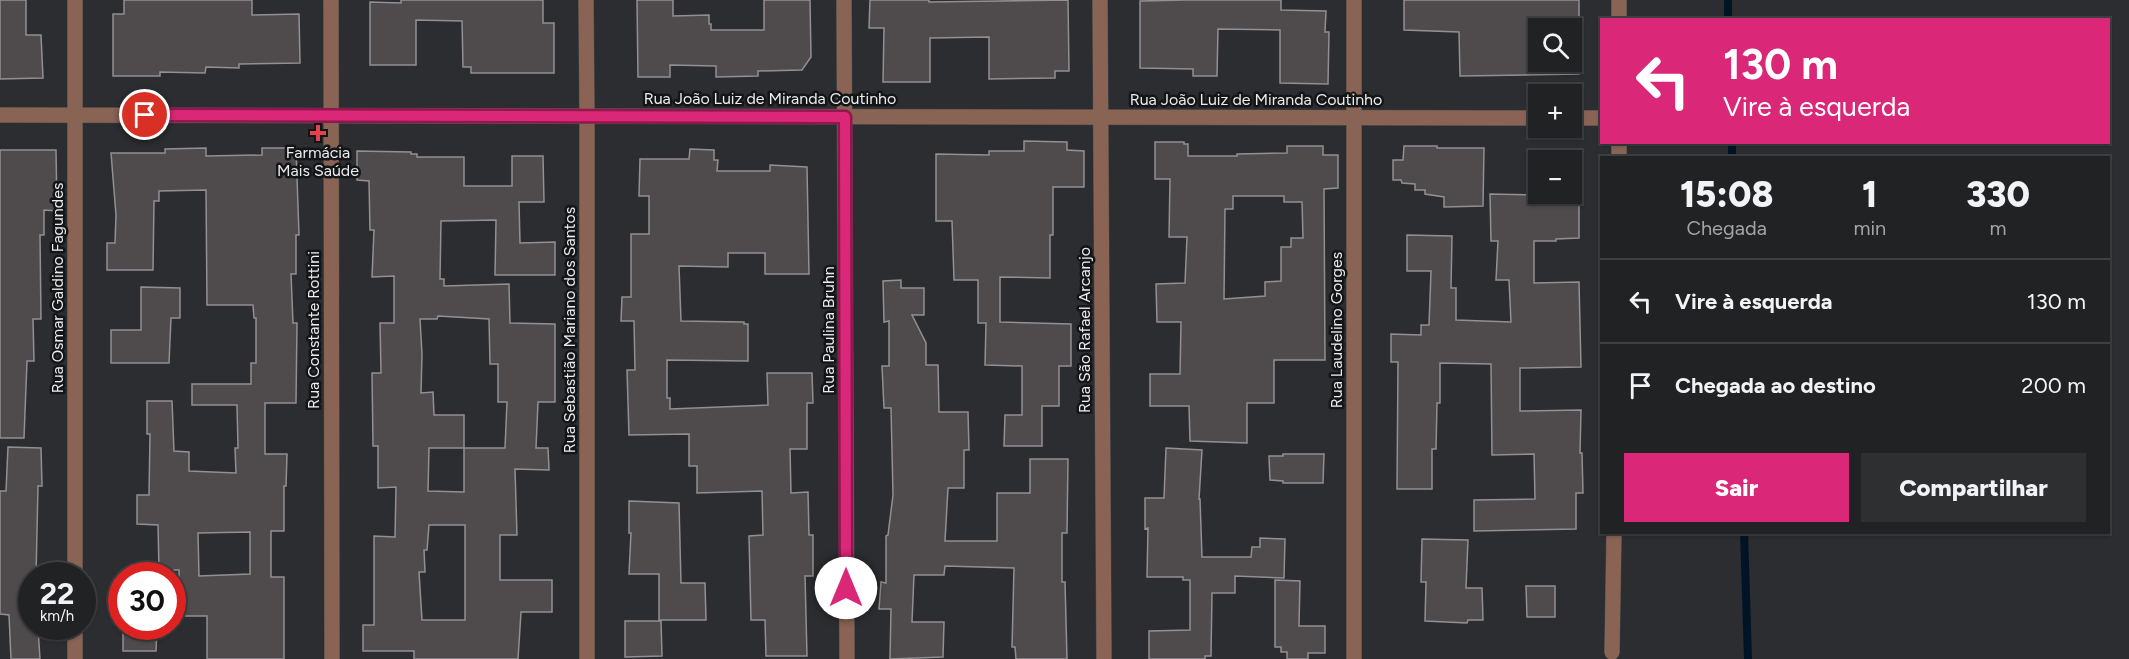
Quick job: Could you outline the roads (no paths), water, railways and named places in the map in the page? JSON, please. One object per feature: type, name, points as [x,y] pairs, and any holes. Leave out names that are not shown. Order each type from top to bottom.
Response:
[{"type":"street","name":"Rua Osmar Galdino Fagundes","points":[[75,0],[75,562]]},
{"type":"street","name":"Rua Constante Rottini","points":[[331,0],[332,659]]},
{"type":"street","name":"Rua Sebastião Mariano dos Santos","points":[[586,0],[587,659]]},
{"type":"street","name":"Rua Paulina Bruhn","points":[[844,0],[847,659]]},
{"type":"street","name":"Rua São Rafael Arcanjo","points":[[1100,0],[1104,659]]},
{"type":"street","name":"Rua Laudelino Gorges","points":[[1354,0],[1354,659]]},
{"type":"street","points":[[1619,0],[1619,18]]},
{"type":"street","name":"Rua João Luiz de Miranda Coutinho","points":[[0,115],[1528,118]]},
{"type":"street","points":[[1582,118],[1600,118]]},
{"type":"street","points":[[1612,651],[1614,534]]},
{"type":"street","points":[[75,640],[75,659]]},
{"type":"waterway","points":[[1728,0],[1728,18]]},
{"type":"waterway","points":[[1732,144],[1732,156]]},
{"type":"waterway","points":[[1744,534],[1748,659]]},
{"type":"place","name":"Farmácia Mais Saúde","points":[[318,133]]}]
